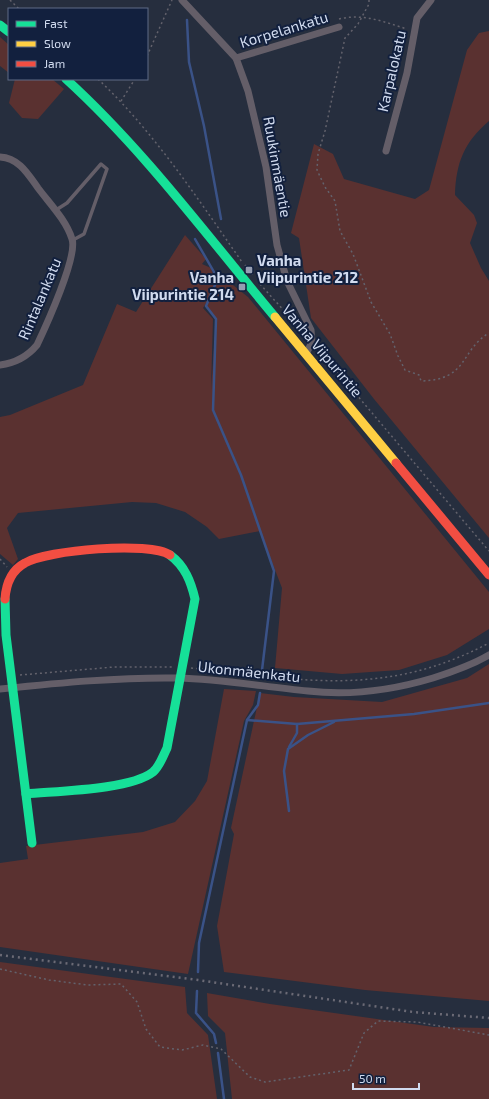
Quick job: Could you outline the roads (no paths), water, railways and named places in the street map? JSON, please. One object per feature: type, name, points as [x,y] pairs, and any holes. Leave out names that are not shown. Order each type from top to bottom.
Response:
[{"type":"street","name":"Ruukinmäentie","points":[[182,0],[236,58],[248,91],[266,167],[277,245],[287,281],[311,330],[312,342],[310,349],[306,354]]},
{"type":"street","name":"Karpalokatu","points":[[386,151],[407,73],[417,18],[431,0]]},
{"type":"street","points":[[0,25],[8,31]]},
{"type":"street","name":"Korpelankatu","points":[[236,58],[339,27]]},
{"type":"street","name":"Vanha Viipurintie","points":[[67,80],[88,99],[135,149],[489,574]]},
{"type":"street","points":[[0,157],[8,157],[22,167],[66,226],[73,240]]},
{"type":"street","name":"Rintalankatu","points":[[0,365],[11,364],[29,355],[37,345],[71,259],[73,240]]},
{"type":"street","points":[[26,794],[128,783],[153,772],[162,761],[167,748],[195,599],[192,584],[184,568],[172,557],[160,550],[135,547],[43,556],[27,561],[15,571],[8,584],[4,601],[11,676],[32,843]]},
{"type":"street","name":"Ukonmäenkatu","points":[[0,689],[118,678],[180,678],[260,685],[309,692],[351,693],[412,684],[448,673],[489,655]]},
{"type":"lane","points":[[55,211],[66,204],[101,164],[108,169],[84,234],[73,240]]},
{"type":"waterway","points":[[187,20],[189,62],[204,126],[221,219]]},
{"type":"waterway","points":[[195,239],[214,272],[215,285],[206,306],[216,319],[213,410],[241,475],[274,571],[262,670]]},
{"type":"waterway","points":[[198,972],[199,943],[247,720],[258,705],[260,693]]},
{"type":"waterway","points":[[247,720],[297,724],[414,714],[489,703]]},
{"type":"waterway","points":[[289,811],[284,771],[288,749],[308,735],[334,722]]},
{"type":"waterway","points":[[289,747],[297,733],[297,724]]},
{"type":"waterway","points":[[197,991],[196,1013],[214,1034],[216,1043]]},
{"type":"waterway","points":[[218,1053],[224,1099]]},
{"type":"railway","points":[[0,955],[198,980],[413,1012],[489,1018]]},
{"type":"place","name":"Vanha Viipurintie 212","points":[[249,270]]},
{"type":"place","name":"Vanha Viipurintie 214","points":[[242,287]]}]
